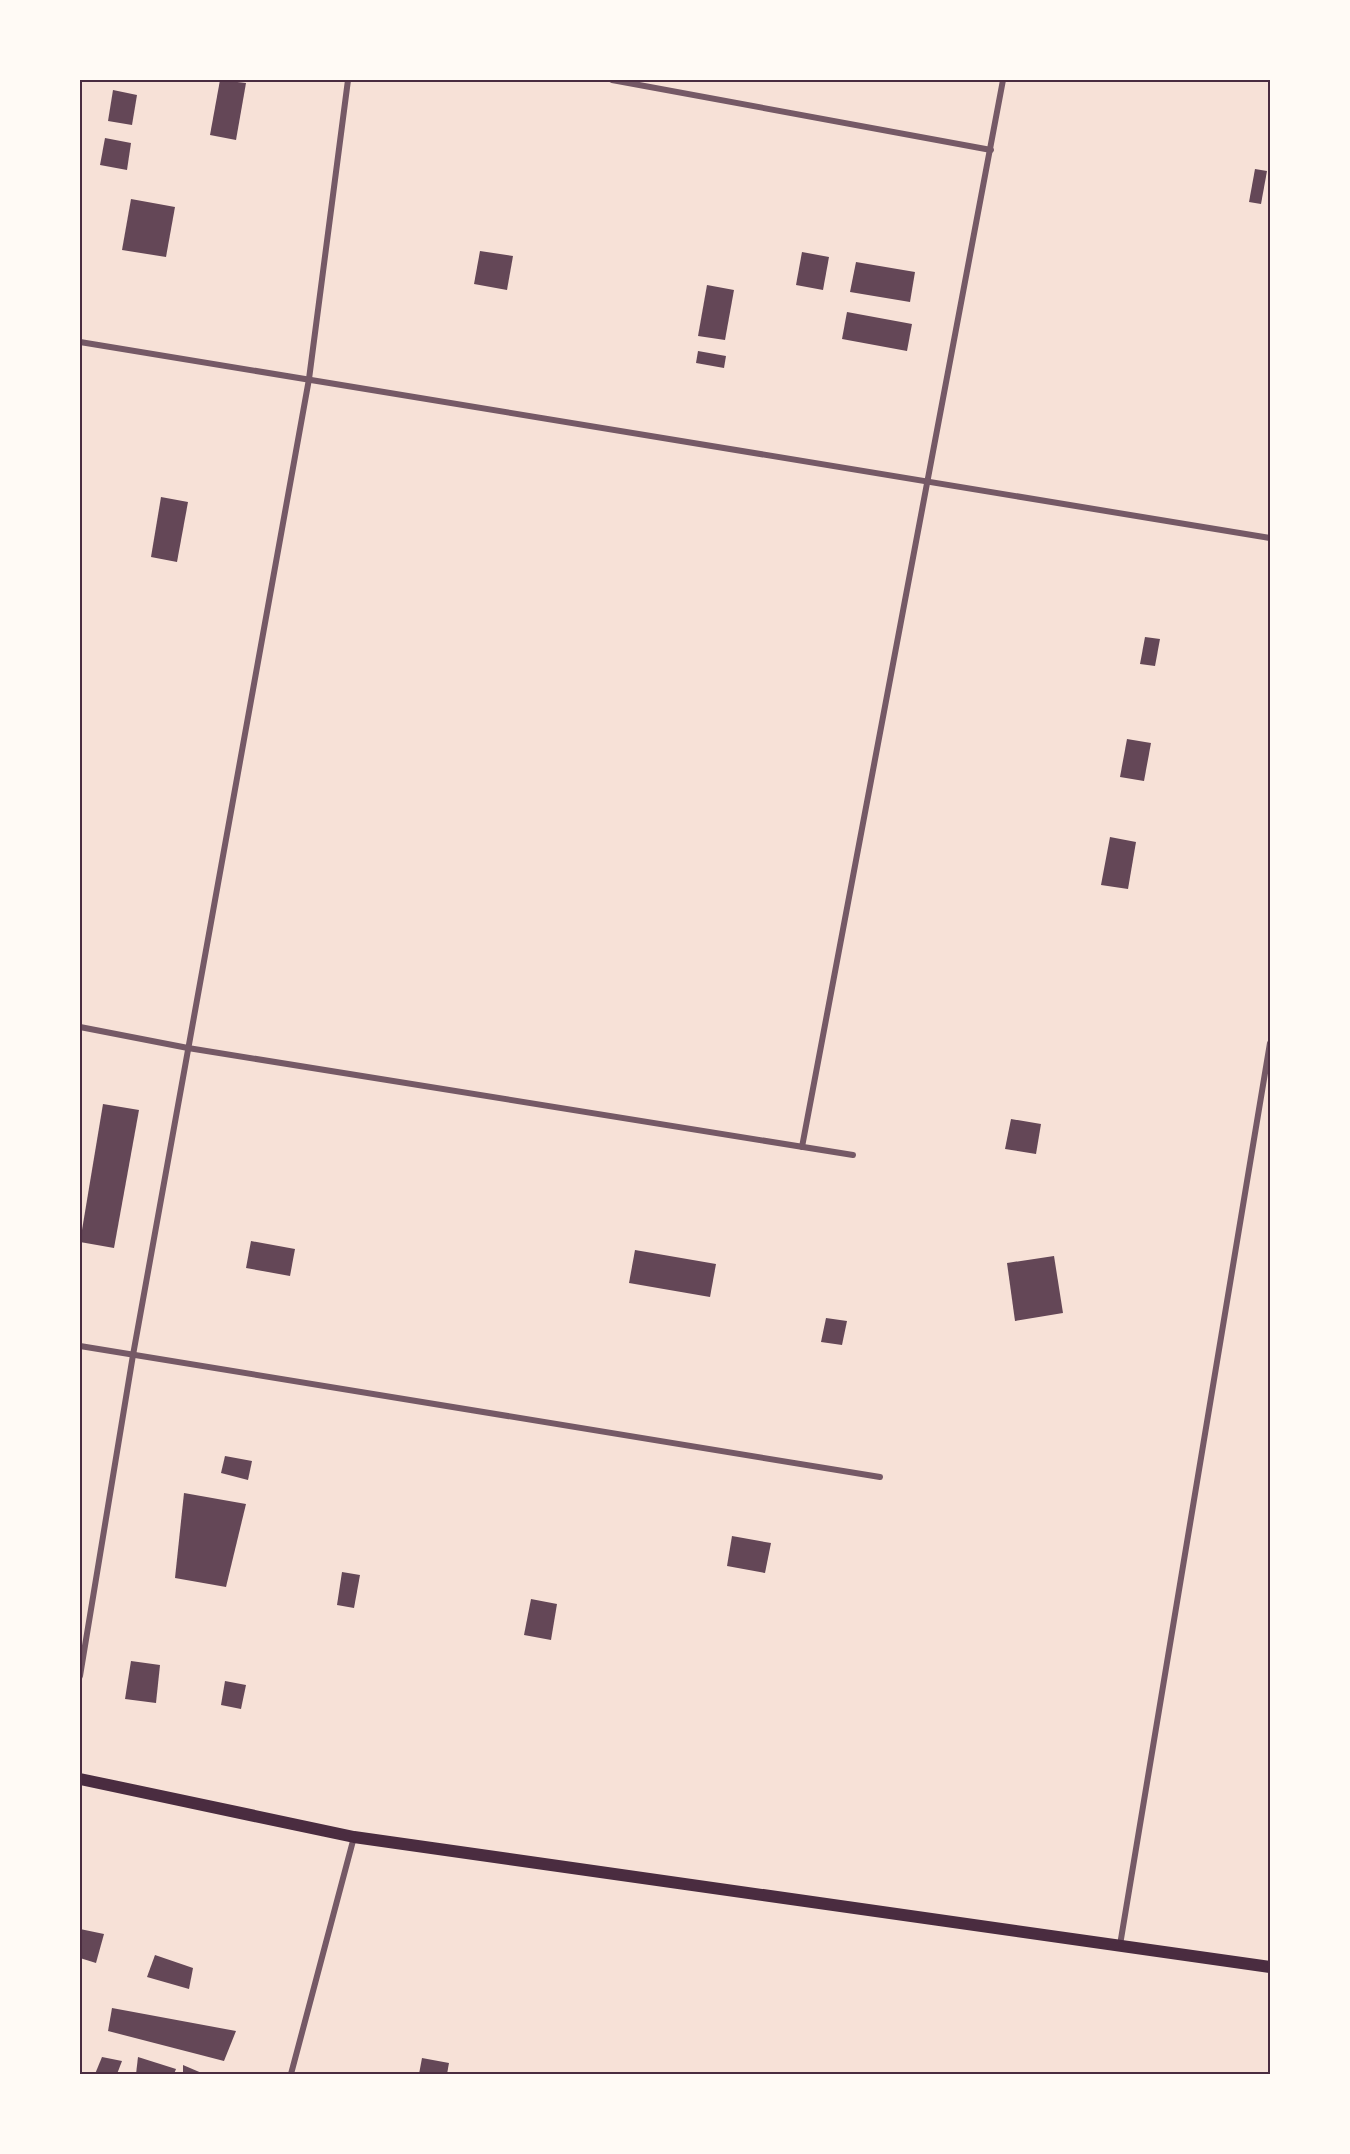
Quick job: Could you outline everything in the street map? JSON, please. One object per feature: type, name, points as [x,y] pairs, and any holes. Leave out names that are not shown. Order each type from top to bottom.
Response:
[{"type":"main road","points":[[80,1779],[354,1837],[1270,1967]]},
{"type":"street","points":[[80,1676],[133,1355],[309,379],[348,80]]},
{"type":"street","points":[[612,80],[991,150]]},
{"type":"street","points":[[802,1147],[1003,80]]},
{"type":"street","points":[[80,342],[1270,538]]},
{"type":"street","points":[[80,1028],[188,1048],[853,1155]]},
{"type":"street","points":[[1120,1946],[1270,1043]]},
{"type":"street","points":[[80,1346],[880,1477]]},
{"type":"street","points":[[291,2074],[354,1837]]},
{"type":"building","points":[[220,80],[246,83],[236,140],[210,135]]},
{"type":"building","points":[[113,90],[137,95],[132,125],[108,121]]},
{"type":"building","points":[[105,138],[131,143],[127,170],[100,165]]},
{"type":"building","points":[[1255,169],[1267,171],[1261,204],[1249,202]]},
{"type":"building","points":[[131,199],[175,207],[166,257],[122,250]]},
{"type":"building","points":[[480,251],[513,256],[507,290],[474,284]]},
{"type":"building","points":[[802,252],[829,257],[823,290],[796,285]]},
{"type":"building","points":[[856,262],[915,272],[910,302],[850,292]]},
{"type":"building","points":[[707,285],[734,290],[725,340],[698,336]]},
{"type":"building","points":[[847,312],[912,324],[907,351],[842,339]]},
{"type":"building","points":[[698,351],[726,356],[724,368],[696,363]]},
{"type":"building","points":[[161,497],[188,502],[177,562],[151,557]]},
{"type":"building","points":[[1145,637],[1160,639],[1155,666],[1140,664]]},
{"type":"building","points":[[1127,739],[1151,743],[1144,781],[1120,777]]},
{"type":"building","points":[[1110,837],[1136,842],[1128,889],[1101,885]]},
{"type":"building","points":[[103,1104],[139,1110],[114,1248],[80,1242]]},
{"type":"building","points":[[1011,1119],[1041,1124],[1036,1154],[1005,1149]]},
{"type":"building","points":[[251,1241],[295,1249],[290,1276],[246,1268]]},
{"type":"building","points":[[635,1250],[716,1264],[710,1297],[629,1283]]},
{"type":"building","points":[[1054,1256],[1063,1313],[1015,1321],[1007,1263]]},
{"type":"building","points":[[826,1318],[847,1321],[842,1345],[821,1342]]},
{"type":"building","points":[[225,1456],[252,1461],[248,1480],[221,1473]]},
{"type":"building","points":[[184,1493],[246,1504],[226,1587],[175,1578]]},
{"type":"building","points":[[732,1536],[771,1543],[765,1573],[727,1566]]},
{"type":"building","points":[[342,1572],[360,1575],[354,1608],[337,1605]]},
{"type":"building","points":[[531,1599],[557,1604],[551,1640],[524,1635]]},
{"type":"building","points":[[131,1661],[160,1665],[156,1703],[125,1699]]},
{"type":"building","points":[[225,1681],[246,1685],[241,1709],[221,1705]]},
{"type":"building","points":[[80,1929],[104,1934],[96,1963],[80,1958]]},
{"type":"building","points":[[155,1955],[193,1968],[189,1989],[147,1977]]},
{"type":"building","points":[[112,2008],[236,2031],[224,2061],[108,2031]]},
{"type":"building","points":[[102,2057],[122,2061],[117,2074],[95,2074]]},
{"type":"building","points":[[138,2057],[176,2069],[174,2074],[136,2074]]},
{"type":"building","points":[[422,2058],[449,2063],[447,2074],[419,2074]]},
{"type":"building","points":[[183,2065],[204,2074],[183,2074]]}]
